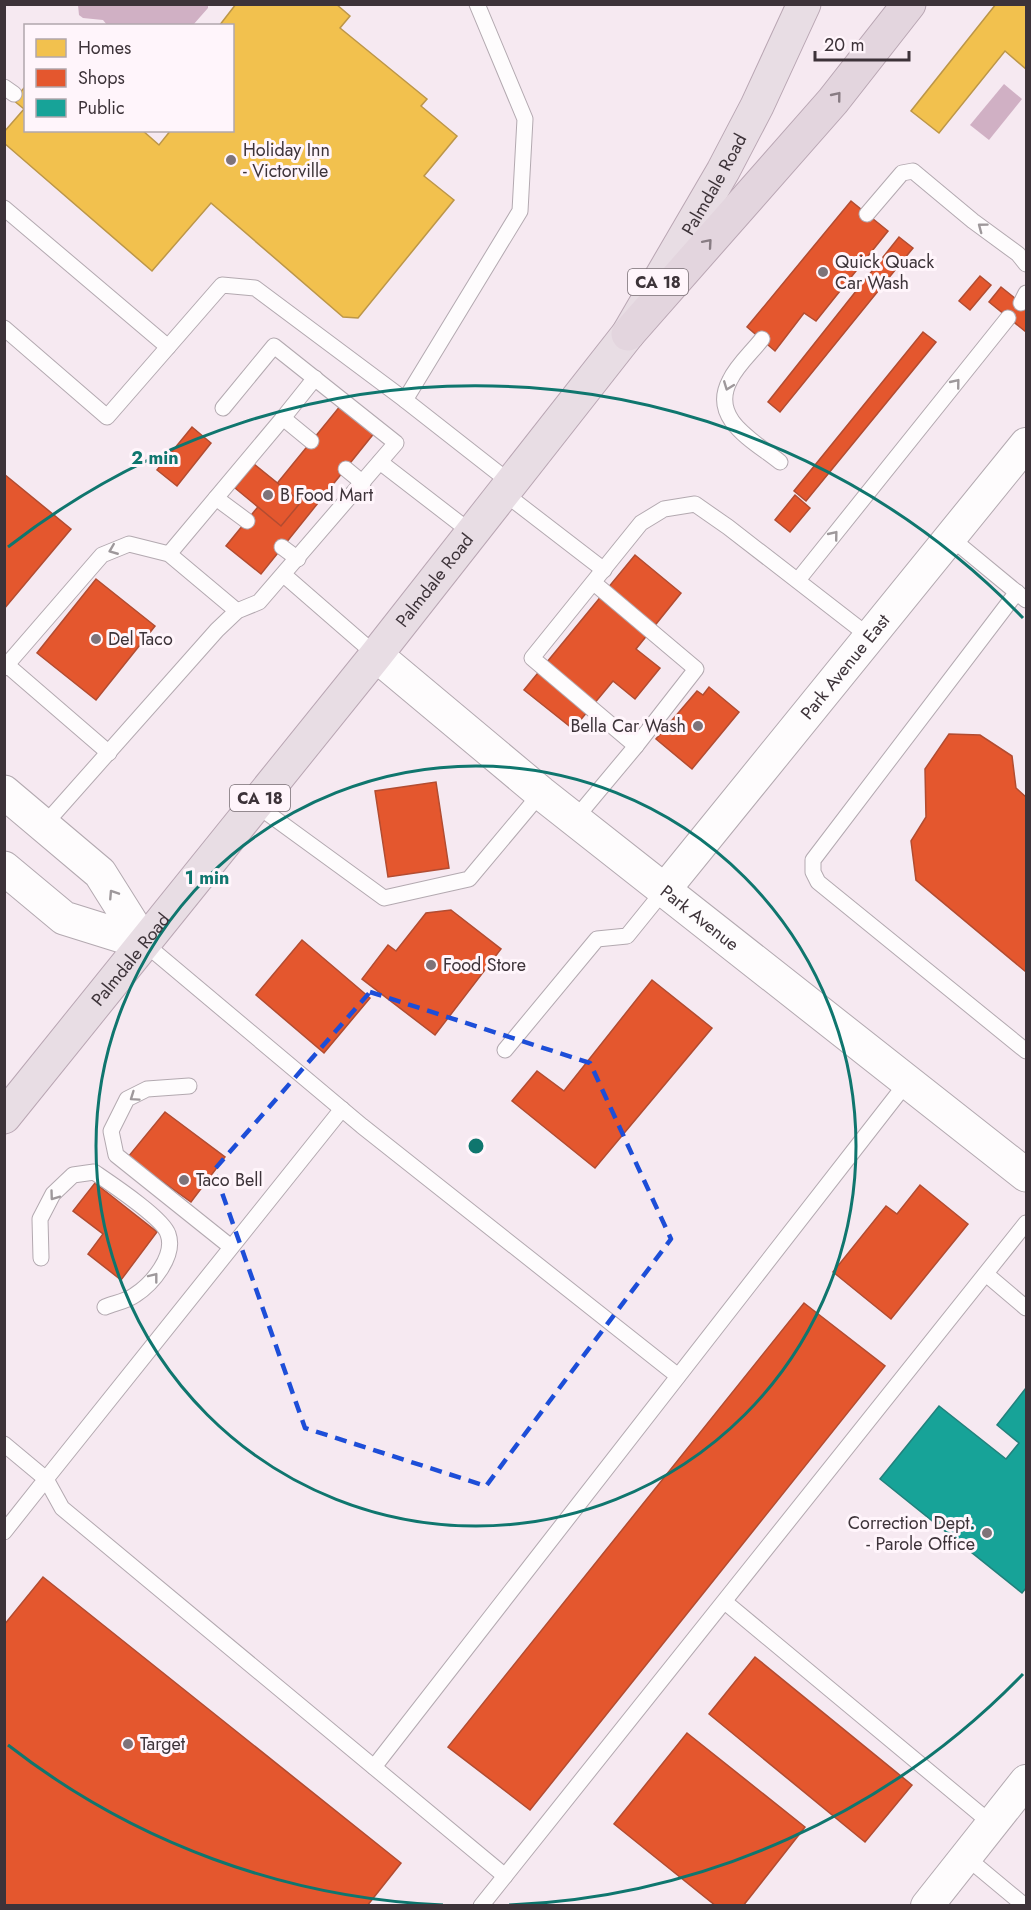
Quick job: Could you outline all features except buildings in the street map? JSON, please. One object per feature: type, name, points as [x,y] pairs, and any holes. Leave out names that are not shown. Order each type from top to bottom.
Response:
[{"type":"highway","name":"Palmdale Road","points":[[4,1117],[376,655],[628,334],[723,171],[757,106],[804,4]]},
{"type":"highway","points":[[628,334],[833,101],[909,4]]},
{"type":"street","name":"Park Avenue East","points":[[665,890],[1026,444]]},
{"type":"street","name":"Park Avenue","points":[[376,655],[541,793],[1026,1175]]},
{"type":"street","points":[[4,792],[100,873],[144,943]]},
{"type":"street","points":[[4,868],[64,918],[144,943]]},
{"type":"street","points":[[927,1905],[1026,1781]]},
{"type":"lane","points":[[405,400],[520,211],[525,119],[477,4]]},
{"type":"lane","points":[[867,214],[902,173],[913,171],[973,221],[1018,254],[1026,264]]},
{"type":"lane","points":[[4,208],[168,346]]},
{"type":"lane","points":[[4,328],[107,417],[222,285],[255,288],[405,400],[604,570]]},
{"type":"lane","points":[[798,580],[1008,318]]},
{"type":"lane","points":[[762,339],[730,378],[724,392],[724,409],[733,424],[780,462]]},
{"type":"lane","points":[[44,825],[218,630],[237,611],[259,602],[284,575],[396,443],[274,346],[223,408]]},
{"type":"lane","points":[[170,554],[315,378]]},
{"type":"lane","points":[[283,418],[311,441]]},
{"type":"lane","points":[[380,462],[472,533]]},
{"type":"lane","points":[[346,469],[363,483]]},
{"type":"lane","points":[[216,498],[247,521]]},
{"type":"lane","points":[[636,746],[532,658],[641,523],[664,509],[696,504],[729,526],[870,637]]},
{"type":"lane","points":[[951,538],[1022,596],[813,860],[813,872],[818,882],[1026,1052]]},
{"type":"lane","points":[[109,753],[6,666],[102,555],[129,544],[170,554],[237,611]]},
{"type":"lane","points":[[282,547],[298,559]]},
{"type":"lane","points":[[284,575],[376,655]]},
{"type":"lane","points":[[575,819],[696,669],[594,583]]},
{"type":"lane","points":[[255,804],[384,898],[469,879],[541,793]]},
{"type":"lane","points":[[505,1050],[597,939],[627,936],[665,890]]},
{"type":"lane","points":[[144,943],[342,1109],[678,1376]]},
{"type":"lane","points":[[374,1767],[908,1081]]},
{"type":"lane","points":[[189,1086],[147,1089],[127,1099],[111,1131],[117,1155],[231,1247]]},
{"type":"lane","points":[[4,1532],[342,1109]]},
{"type":"lane","points":[[41,1258],[40,1219],[53,1194],[73,1176],[94,1172],[155,1218],[168,1234],[168,1255],[152,1281],[133,1296],[105,1307]]},
{"type":"lane","points":[[481,1905],[1026,1223]]},
{"type":"lane","points":[[986,1274],[1026,1308]]},
{"type":"lane","points":[[4,1444],[46,1479],[62,1508],[505,1876]]},
{"type":"lane","points":[[724,1602],[992,1824]]},
{"type":"lane","points":[[966,1857],[1025,1905]]},
{"type":"highlighted area","points":[[370,992],[590,1063],[671,1239],[486,1486],[305,1428],[214,1170]]},
{"type":"shaded area","points":[[208,4],[208,8],[194,24],[106,24],[103,20],[83,18],[79,15],[78,5]]},
{"type":"shaded area","points":[[1004,84],[1022,99],[989,140],[970,125]]},
{"type":"place","name":"Holiday Inn - Victorville","points":[[231,160]]},
{"type":"place","name":"Quick Quack Car Wash","points":[[823,272]]},
{"type":"place","name":"B Food Mart","points":[[268,495]]},
{"type":"place","name":"Del Taco","points":[[96,639]]},
{"type":"place","name":"Bella Car Wash","points":[[698,726]]},
{"type":"place","name":"Food Store","points":[[431,965]]},
{"type":"place","name":"Taco Bell","points":[[184,1180]]},
{"type":"place","name":"Correction Dept. - Parole Office","points":[[987,1533]]},
{"type":"place","name":"Target","points":[[128,1744]]}]
